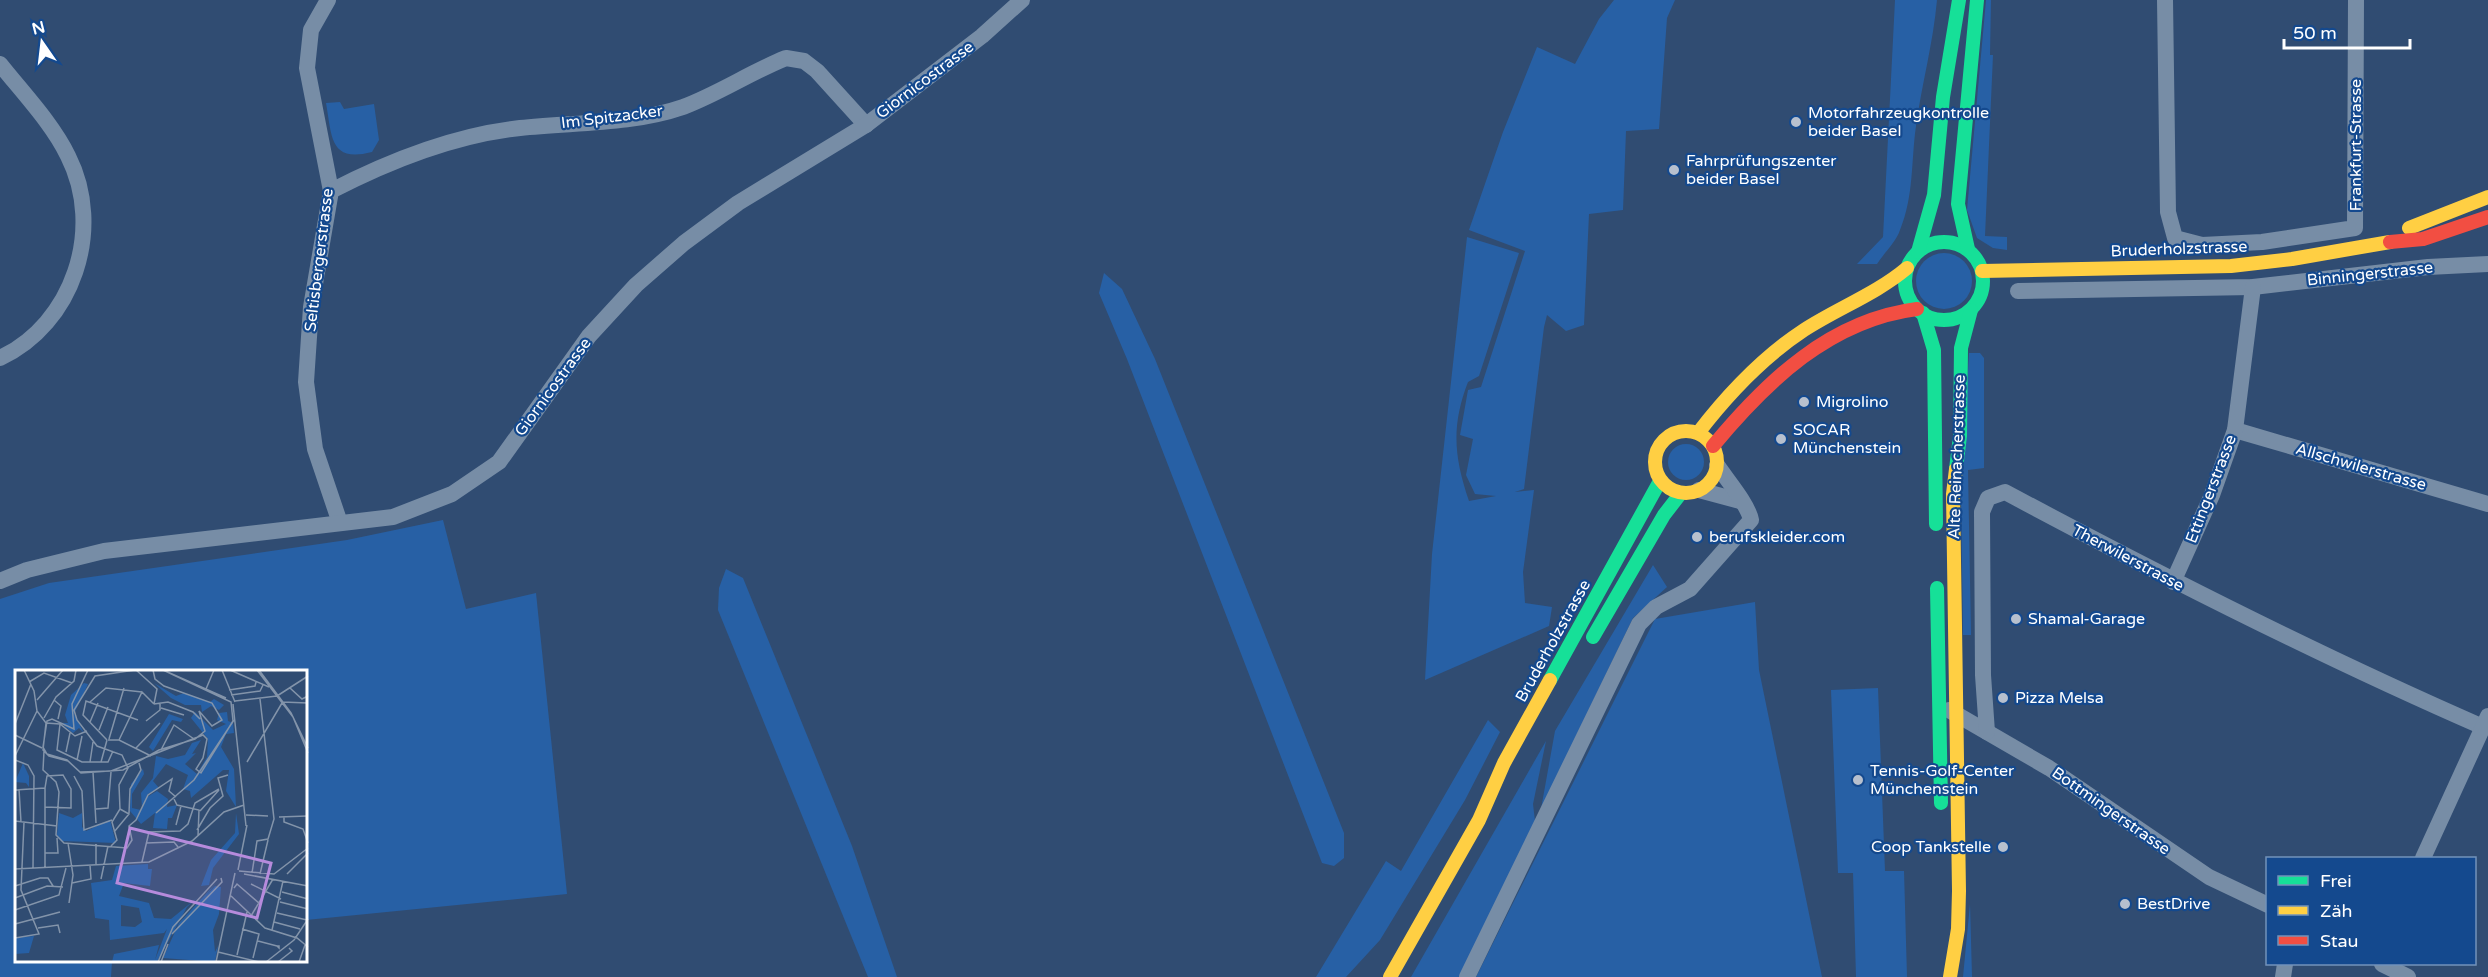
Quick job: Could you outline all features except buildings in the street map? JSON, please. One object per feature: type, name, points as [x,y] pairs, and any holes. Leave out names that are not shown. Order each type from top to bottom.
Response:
[{"type":"main road","points":[[1698,433],[1739,383],[1768,356],[1805,330],[1894,280],[1908,268],[1918,252],[1927,233],[1944,94],[1959,0]]},
{"type":"main road","points":[[1713,446],[1758,394],[1818,346],[1883,312],[1920,311],[1948,320],[1971,310],[1979,300],[1983,286],[1982,271],[1968,249],[1958,204],[1977,0]]},
{"type":"main road","name":"Bruderholzstrasse","points":[[2376,243],[2488,197]]},
{"type":"main road","name":"Bruderholzstrasse","points":[[1982,271],[2231,266],[2292,259],[2376,243],[2423,239],[2488,217]]},
{"type":"main road","points":[[1918,252],[1940,242],[1955,243],[1968,249]]},
{"type":"main road","points":[[1908,268],[1908,295],[1920,311]]},
{"type":"main road","name":"Alte Reinacherstrasse","points":[[1949,977],[1958,929],[1959,891],[1953,494],[1960,436],[1962,348],[1971,310]]},
{"type":"main road","name":"Alte Reinacherstrasse","points":[[1920,311],[1934,350],[1936,543]]},
{"type":"main road","points":[[1677,432],[1698,433],[1713,446],[1717,465],[1708,484],[1699,490],[1681,493],[1673,491],[1660,481],[1654,463],[1660,444],[1677,432]]},
{"type":"main road","name":"Bruderholzstrasse","points":[[1390,977],[1479,820],[1504,763],[1660,481]]},
{"type":"main road","name":"Bruderholzstrasse","points":[[1588,645],[1665,515],[1681,493]]},
{"type":"main road","points":[[1937,578],[1941,819]]},
{"type":"main road","name":"Bruderholzstrasse","points":[[1479,820],[1516,769],[1540,728]]},
{"type":"main road","name":"Alte Reinacherstrasse","points":[[1944,919],[1949,977]]},
{"type":"street","name":"Seltisbergerstrasse","points":[[328,0],[311,30],[307,68],[331,191],[311,307],[306,382],[315,449],[340,523]]},
{"type":"street","name":"Giornicostrasse","points":[[0,581],[27,570],[104,551],[393,517],[452,494],[499,462],[589,336],[636,285],[684,243],[738,203],[866,125],[982,36],[1022,0]]},
{"type":"street","name":"Frankfurt-Strasse","points":[[2165,0],[2168,212],[2175,238],[2202,245],[2262,242],[2355,228],[2356,0]]},
{"type":"street","name":"Im Spitzacker","points":[[331,191],[375,168],[445,144],[517,128],[633,118],[683,107],[786,58],[804,61],[817,71],[866,125]]},
{"type":"street","points":[[0,64],[68,156],[80,193],[84,224],[79,262],[69,292],[47,324],[35,336],[17,350],[0,358]]},
{"type":"street","name":"Binningerstrasse","points":[[2018,291],[2253,287],[2428,267],[2488,264]]},
{"type":"street","name":"Ettingerstrasse","points":[[2174,582],[2212,495],[2235,430],[2253,287]]},
{"type":"street","name":"Allschwilerstrasse","points":[[2235,430],[2488,504]]},
{"type":"street","points":[[1467,977],[1639,624],[1656,607],[1690,590],[1751,520],[1749,508],[1740,501],[1717,465]]},
{"type":"street","points":[[1699,490],[1740,501]]},
{"type":"street","name":"Therwilerstrasse","points":[[1987,732],[1983,675],[1982,512],[1984,504],[1996,494],[2005,492],[2174,582],[2328,657],[2486,722]]},
{"type":"street","points":[[1938,705],[1957,713]]},
{"type":"street","name":"Bottmingerstrasse","points":[[1957,713],[2074,784],[2152,840],[2209,877],[2266,904]]},
{"type":"street","points":[[2423,857],[2486,722]]},
{"type":"street","points":[[2386,965],[2408,977]]},
{"type":"shaded area","points":[[1614,0],[1675,0],[1667,18],[1659,129],[1626,131],[1623,210],[1589,214],[1584,325],[1566,331],[1547,315],[1544,327],[1524,489],[1515,492],[1534,490],[1523,572],[1525,603],[1552,607],[1549,626],[1425,680],[1432,554],[1467,237],[1519,253],[1479,376],[1468,382],[1459,413],[1456,442],[1460,470],[1469,501],[1496,496],[1475,494],[1466,475],[1473,439],[1460,435],[1468,390],[1481,387],[1525,251],[1469,230],[1503,132],[1537,47],[1575,64],[1599,19]]},
{"type":"shaded area","points":[[1895,0],[1937,0],[1916,126],[1910,191],[1905,217],[1896,239],[1877,264],[1857,264],[1883,237]]},
{"type":"shaded area","points":[[1986,0],[1991,0],[1990,55],[1993,55],[1985,236],[2007,237],[2007,250],[1993,248],[1977,238],[1967,210]]},
{"type":"shaded area","points":[[340,102],[344,109],[374,104],[379,140],[372,152],[348,154],[335,144],[326,103]]},
{"type":"shaded area","points":[[1939,253],[1949,253],[1964,261],[1970,270],[1972,281],[1970,292],[1964,301],[1949,309],[1939,309],[1928,304],[1921,297],[1916,286],[1916,276],[1921,265],[1928,258]]},
{"type":"shaded area","points":[[1104,273],[1122,289],[1155,359],[1344,833],[1344,858],[1334,866],[1322,863],[1127,359],[1099,293]]},
{"type":"shaded area","points":[[1969,353],[1980,353],[1984,358],[1984,468],[1968,470],[1971,635],[1963,635],[1961,494]]},
{"type":"shaded area","points":[[1686,444],[1699,449],[1704,462],[1699,475],[1686,480],[1673,475],[1668,462],[1673,449]]},
{"type":"shaded area","points":[[443,520],[466,609],[536,593],[567,894],[308,920],[308,670],[15,670],[15,962],[112,962],[111,977],[0,977],[0,599],[49,583],[347,540]]},
{"type":"shaded area","points":[[1653,565],[1667,587],[1633,618],[1541,809],[1555,731]]},
{"type":"shaded area","points":[[726,569],[743,578],[852,846],[897,977],[868,977],[718,610],[719,588]]},
{"type":"shaded area","points":[[1755,602],[1759,670],[1822,977],[1476,977],[1655,619]]},
{"type":"shaded area","name":"Tennis-Golf-Center Münchenstein","points":[[1878,688],[1885,871],[1904,871],[1907,977],[1856,977],[1853,873],[1838,873],[1831,690]]},
{"type":"shaded area","points":[[1488,720],[1500,732],[1465,800],[1380,940],[1346,977],[1316,977],[1386,861],[1401,871]]},
{"type":"shaded area","points":[[1546,741],[1533,804],[1535,821],[1460,977],[1411,977]]},
{"type":"shaded area","points":[[1970,904],[1972,977],[1963,977]]},
{"type":"traffic: fast","points":[[1918,252],[1934,195],[1943,97],[1959,0]]},
{"type":"traffic: fast","points":[[1968,249],[1958,204],[1977,0]]},
{"type":"traffic: fast","points":[[1944,242],[1959,245],[1972,253],[1980,266],[1983,281],[1980,296],[1972,309],[1959,317],[1944,320],[1929,317],[1916,309],[1908,296],[1905,281],[1908,266],[1916,253],[1929,245],[1944,242]]},
{"type":"traffic: fast","points":[[1956,469],[1960,436],[1961,348],[1971,310]]},
{"type":"traffic: fast","points":[[1923,313],[1934,350],[1936,524]]},
{"type":"traffic: fast","points":[[1550,680],[1660,481]]},
{"type":"traffic: fast","points":[[1593,637],[1664,515],[1681,493]]},
{"type":"traffic: fast","points":[[1937,588],[1941,803]]},
{"type":"traffic: slow","points":[[2409,228],[2488,197]]},
{"type":"traffic: slow","points":[[1982,271],[2231,266],[2292,259],[2390,242]]},
{"type":"traffic: slow","points":[[1698,433],[1734,390],[1774,352],[1804,330],[1883,286],[1907,268]]},
{"type":"traffic: slow","points":[[1680,431],[1692,431],[1708,440],[1715,450],[1717,462],[1715,474],[1708,484],[1692,493],[1680,493],[1669,488],[1660,479],[1655,468],[1655,456],[1660,445],[1669,436],[1680,431]]},
{"type":"traffic: slow","points":[[1950,977],[1958,929],[1959,891],[1953,494],[1956,469]]},
{"type":"traffic: slow","points":[[1390,977],[1479,820],[1504,763],[1550,680]]},
{"type":"traffic: jam","points":[[2390,242],[2423,239],[2488,217]]},
{"type":"traffic: jam","points":[[1713,446],[1778,377],[1828,340],[1885,315],[1917,309]]},
{"type":"place","name":"Motorfahrzeugkontrolle beider Basel","points":[[1796,122]]},
{"type":"place","name":"Fahrprüfungszenter beider Basel","points":[[1674,170]]},
{"type":"place","name":"Migrolino","points":[[1804,402]]},
{"type":"place","name":"SOCAR Münchenstein","points":[[1781,439]]},
{"type":"place","name":"berufskleider.com","points":[[1697,537]]},
{"type":"place","name":"Shamal-Garage","points":[[2016,619]]},
{"type":"place","name":"Pizza Melsa","points":[[2003,698]]},
{"type":"place","name":"Tennis-Golf-Center Münchenstein","points":[[1858,780]]},
{"type":"place","name":"Coop Tankstelle","points":[[2003,847]]},
{"type":"place","name":"BestDrive","points":[[2125,904]]}]
